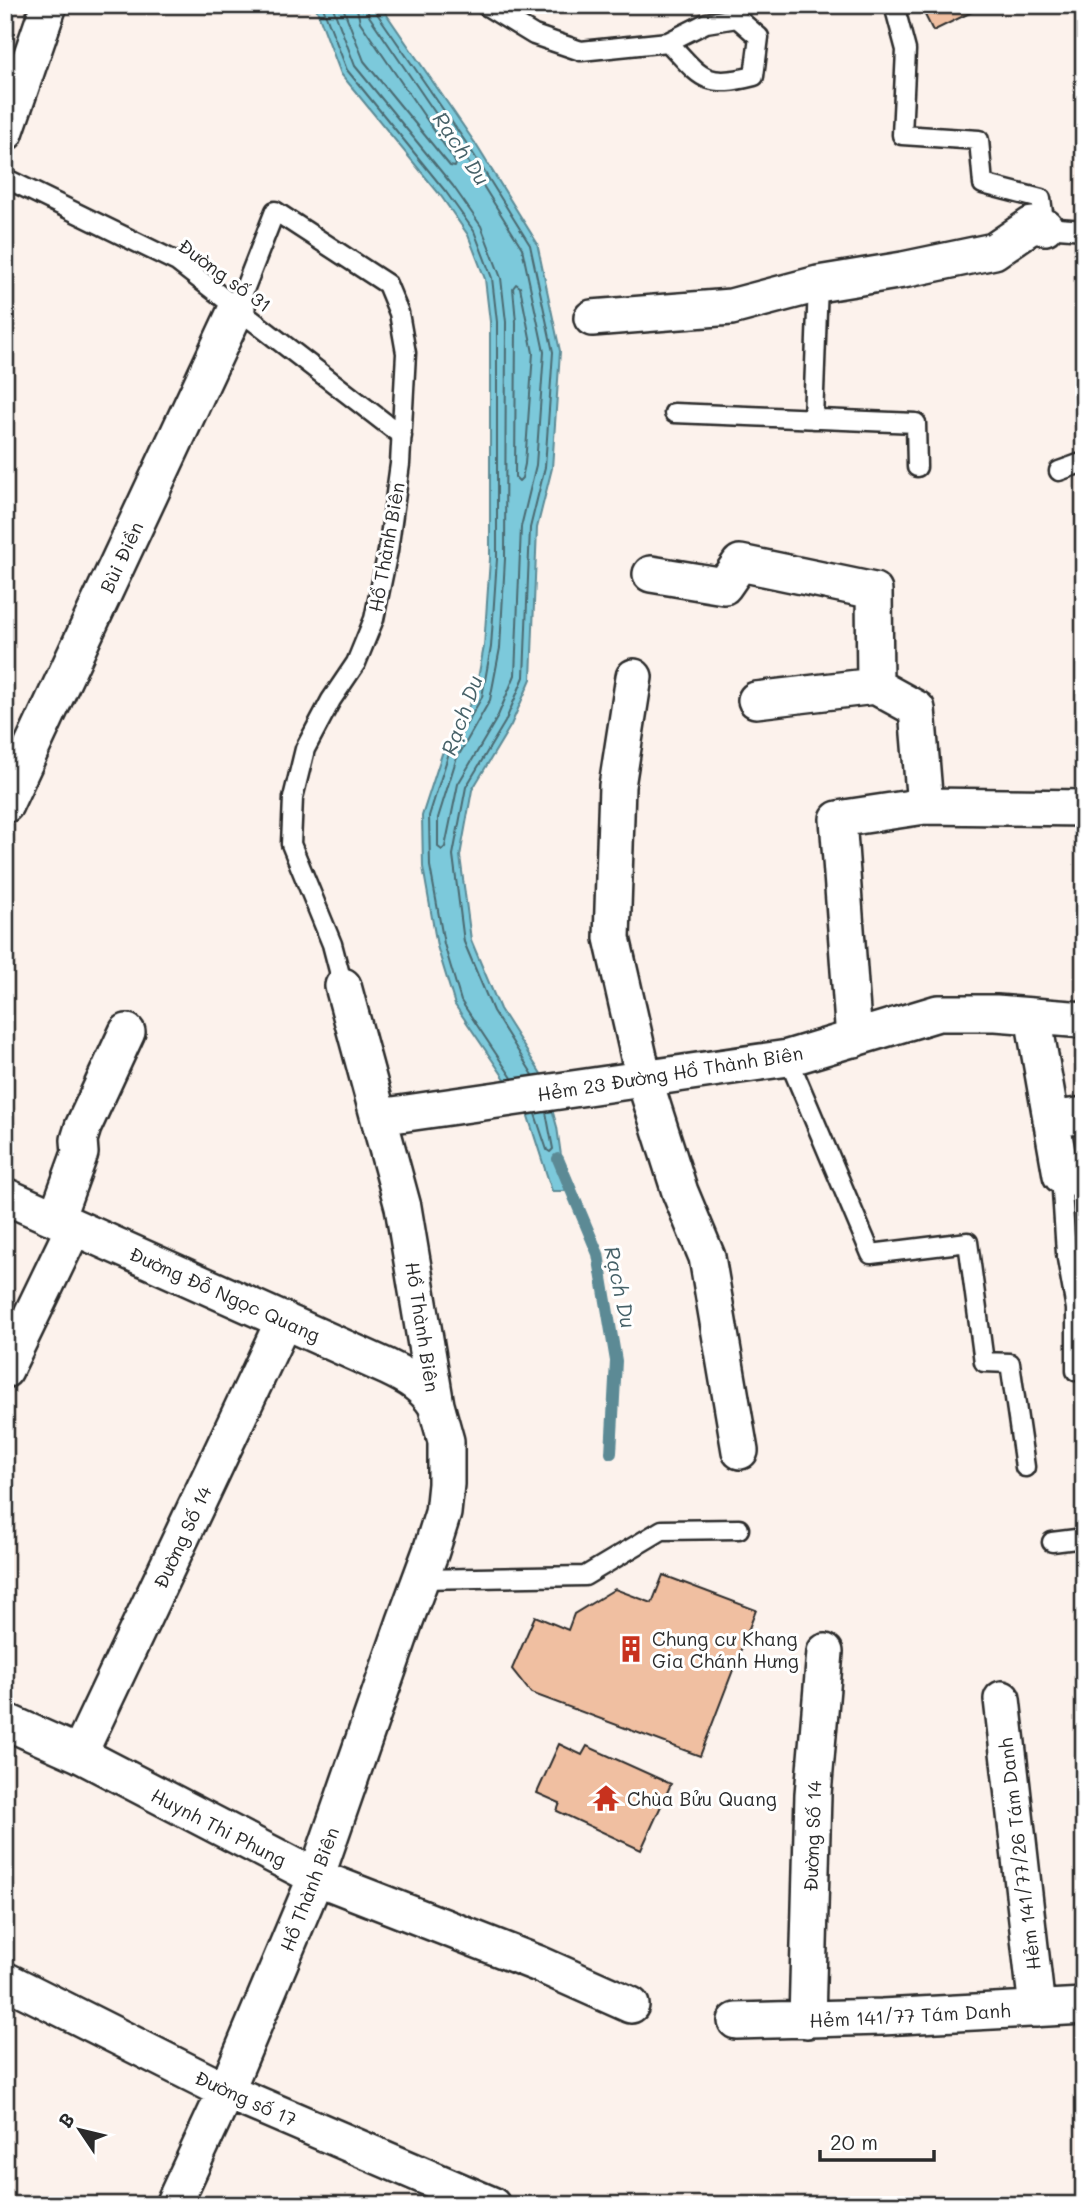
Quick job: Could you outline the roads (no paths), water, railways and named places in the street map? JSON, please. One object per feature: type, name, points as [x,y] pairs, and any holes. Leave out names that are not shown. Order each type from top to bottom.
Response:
[{"type":"street","points":[[5,134],[49,5]]},
{"type":"street","points":[[592,318],[731,307],[818,284],[994,251],[1032,225],[1045,227]]},
{"type":"street","name":"Bùi Điền","points":[[5,805],[237,308]]},
{"type":"street","points":[[651,574],[724,586],[740,562],[874,591],[875,686]]},
{"type":"street","points":[[634,677],[617,786],[612,938],[644,1079],[680,1192],[707,1257],[740,1451]]},
{"type":"street","points":[[756,700],[875,686],[917,709],[925,806]]},
{"type":"street","points":[[854,1039],[838,819],[925,806],[1084,808]]},
{"type":"street","name":"Hồ Thành Biên","points":[[173,2205],[226,2091],[316,1877],[443,1513],[446,1441],[436,1405],[403,1207],[343,986]]},
{"type":"street","name":"Hẻm 23 Đường Hồ Thành Biên","points":[[379,1117],[788,1058],[937,1013],[996,1013],[1084,1020]]},
{"type":"street","points":[[1033,1016],[1068,1118],[1072,1177]]},
{"type":"street","points":[[5,1370],[65,1223],[83,1127],[127,1032]]},
{"type":"street","name":"Đường Đỗ Ngọc Quang","points":[[5,1196],[413,1380],[427,1391],[436,1405]]},
{"type":"street","name":"Đường Số 14","points":[[79,1754],[284,1320]]},
{"type":"street","name":"Đường Số 14","points":[[807,2020],[813,1794],[825,1652]]},
{"type":"street","name":"Hẻm 141/77/26 Tám Danh","points":[[1002,1699],[1037,2009]]},
{"type":"street","name":"Huynh Thi Phung","points":[[5,1721],[79,1754],[316,1877],[539,1964],[631,2004]]},
{"type":"street","name":"Đường số 17","points":[[5,1980],[226,2091],[492,2205]]},
{"type":"street","name":"Hẻm 141/77 Tám Danh","points":[[736,2021],[1084,2006]]},
{"type":"lane","points":[[485,5],[534,34],[581,51],[668,42],[706,23],[737,18],[759,37],[754,76],[729,82],[707,80],[668,42]]},
{"type":"lane","points":[[894,5],[906,50],[902,135],[979,140],[983,184],[1041,200],[1045,227],[1084,230]]},
{"type":"lane","name":"Đường số 31","points":[[5,178],[177,262],[402,436]]},
{"type":"lane","name":"Hồ Thành Biên","points":[[237,308],[275,211],[387,284],[399,313],[406,353],[402,436],[388,551],[374,619],[356,663],[331,699],[305,749],[293,798],[291,844],[332,944],[343,986]]},
{"type":"lane","points":[[813,419],[818,284]]},
{"type":"lane","points":[[674,412],[916,423],[917,467]]},
{"type":"lane","points":[[1059,471],[1084,462]]},
{"type":"lane","points":[[788,1058],[871,1254],[968,1242],[984,1363],[1010,1363],[1025,1467]]},
{"type":"lane","points":[[1072,1177],[1066,1253],[1076,1309],[1076,1371]]},
{"type":"lane","points":[[421,1579],[584,1576],[662,1530],[739,1529]]},
{"type":"lane","points":[[1052,1542],[1084,1538]]},
{"type":"water","points":[[315,5],[380,5],[475,143],[537,243],[560,351],[552,468],[537,528],[531,679],[511,725],[472,790],[460,856],[471,940],[500,1009],[543,1077],[557,1127],[566,1191],[552,1191],[526,1110],[455,1005],[437,946],[423,867],[422,816],[442,754],[475,695],[484,646],[490,559],[490,322],[485,279],[468,235],[441,196],[341,74]]},
{"type":"waterway","name":"Rạch Du","points":[[558,1159],[598,1254],[616,1361],[611,1453]]},
{"type":"place","name":"Chung cư Khang Gia Chánh Hưng","points":[[631,1649]]},
{"type":"place","name":"Chùa Bửu Quang","points":[[606,1798]]}]
